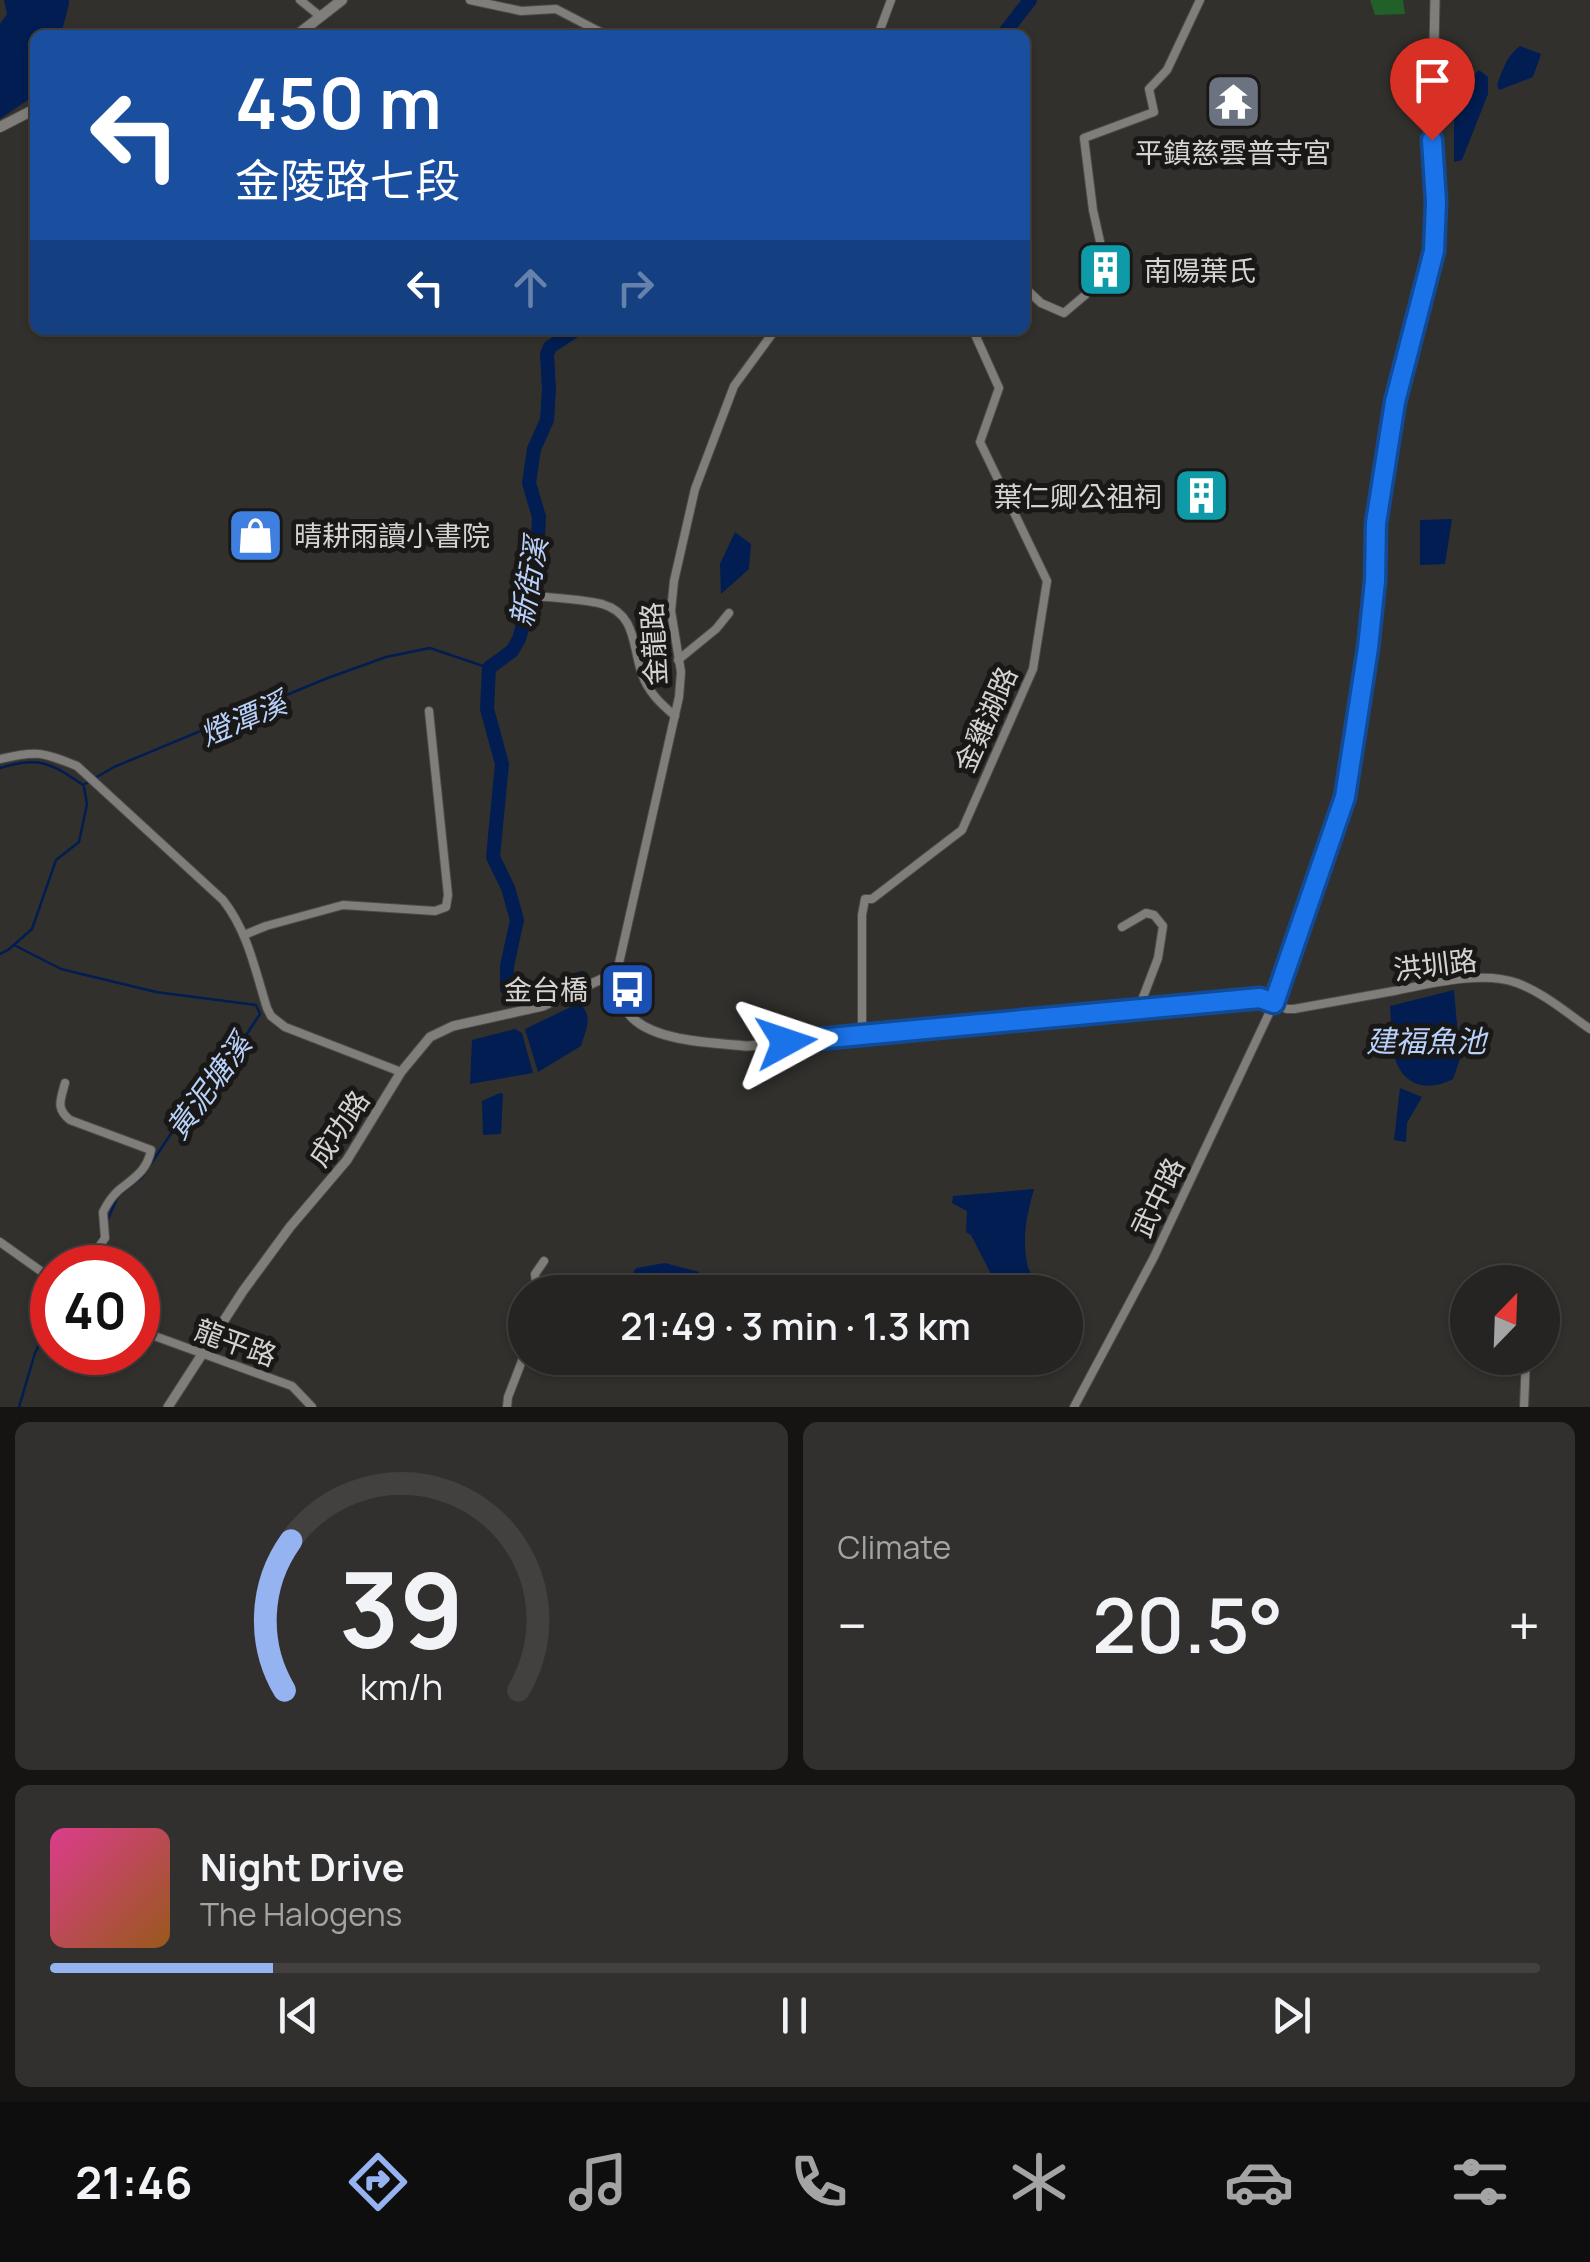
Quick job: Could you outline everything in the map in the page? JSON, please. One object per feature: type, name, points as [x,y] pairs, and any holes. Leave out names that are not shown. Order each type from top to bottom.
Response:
[{"type":"main road","points":[[304,30],[342,0]]},
{"type":"main road","points":[[0,127],[30,111]]},
{"type":"street","points":[[300,0],[321,17]]},
{"type":"street","points":[[470,0],[522,10],[556,9],[596,30]]},
{"type":"street","points":[[880,30],[891,0]]},
{"type":"street","points":[[1030,293],[1041,303],[1064,313],[1097,285],[1092,266],[1103,255],[1084,138],[1154,112],[1149,90],[1167,70],[1200,0]]},
{"type":"street","points":[[617,972],[627,1010],[646,1027],[692,1040],[748,1046],[1260,998],[1274,1003],[1345,797],[1368,648],[1376,523],[1395,402],[1434,251],[1434,0]]},
{"type":"street","name":"金龍路","points":[[617,972],[674,716],[681,672],[670,611],[695,489],[734,386],[771,335]]},
{"type":"street","name":"金雞湖路","points":[[862,1035],[865,899],[872,899],[962,830],[1033,669],[1046,581],[980,442],[999,388],[975,335]]},
{"type":"street","points":[[525,595],[606,605],[627,621],[642,676],[657,701],[674,716]]},
{"type":"street","points":[[678,660],[729,613]]},
{"type":"street","points":[[244,935],[343,905],[434,911],[446,907],[448,895],[429,711]]},
{"type":"street","points":[[0,759],[25,752],[44,753],[77,766],[90,776],[212,888],[234,915],[271,1016],[302,1036],[400,1072]]},
{"type":"street","points":[[1122,927],[1146,913],[1154,915],[1163,926],[1158,958],[1139,1008]]},
{"type":"street","name":"成功路","points":[[168,1407],[254,1275],[347,1160],[400,1072],[420,1047],[440,1031],[543,1006],[617,972]]},
{"type":"street","name":"洪圳路","points":[[1274,1003],[1294,1009],[1439,982],[1505,980],[1518,983],[1590,1029]]},
{"type":"street","name":"武中路","points":[[1074,1407],[1154,1257],[1274,1003]]},
{"type":"street","points":[[65,1082],[60,1105],[64,1116],[151,1150],[152,1156],[137,1178],[117,1191],[103,1212],[106,1233],[101,1245]]},
{"type":"street","points":[[0,1242],[30,1263]]},
{"type":"street","points":[[536,1275],[544,1261]]},
{"type":"street","name":"龍平路","points":[[160,1338],[292,1386],[312,1407]]},
{"type":"street","points":[[507,1407],[516,1375]]},
{"type":"street","points":[[1524,1407],[1525,1375]]},
{"type":"green space","points":[[1370,0],[1403,0],[1405,14],[1375,15]]},
{"type":"water","points":[[4,0],[69,0],[62,30],[30,30],[30,98],[0,119],[0,24],[7,14]]},
{"type":"water","points":[[1520,46],[1541,54],[1533,77],[1499,90],[1497,85],[1505,64]]},
{"type":"water","points":[[1479,70],[1488,77],[1488,94],[1462,160],[1454,162],[1454,110],[1443,110],[1444,90],[1461,87]]},
{"type":"water","points":[[1452,519],[1445,564],[1420,565],[1420,520]]},
{"type":"water","points":[[735,532],[751,544],[749,569],[721,594],[720,564]]},
{"type":"water","name":"建福魚池","points":[[1454,990],[1460,1059],[1453,1079],[1429,1086],[1414,1083],[1395,1059],[1390,1006]]},
{"type":"water","points":[[579,1003],[588,1018],[581,1046],[538,1072],[525,1029]]},
{"type":"water","points":[[515,1029],[522,1033],[533,1073],[470,1084],[472,1040]]},
{"type":"water","points":[[1400,1088],[1422,1097],[1407,1123],[1406,1142],[1394,1140]]},
{"type":"water","points":[[500,1093],[501,1134],[483,1135],[482,1101]]},
{"type":"water","points":[[1034,1189],[1025,1244],[1032,1275],[991,1275],[966,1232],[967,1211],[952,1203],[953,1196]]},
{"type":"water","points":[[665,1263],[699,1275],[632,1275],[636,1268]]},
{"type":"waterway","name":"新街溪","points":[[1007,30],[1030,0]]},
{"type":"waterway","name":"新街溪","points":[[568,335],[550,347],[547,354],[547,420],[534,449],[529,483],[539,517],[537,559],[525,595],[525,618],[512,651],[489,668],[487,709],[502,764],[493,857],[517,920],[507,966],[507,989],[515,998],[582,978]]},
{"type":"waterway","name":"燈潭溪","points":[[0,768],[35,762],[62,771],[83,785],[114,767],[386,657],[430,648],[489,668]]},
{"type":"waterway","name":"黃泥塘溪","points":[[0,954],[32,929],[56,860],[79,842],[87,804],[84,787]]},
{"type":"waterway","name":"黃泥塘溪","points":[[14,945],[61,969],[156,992],[256,1005],[260,1014],[235,1052],[199,1092],[142,1177],[118,1196],[108,1219]]},
{"type":"waterway","name":"黃泥塘溪","points":[[95,1245],[101,1236]]},
{"type":"waterway","name":"黃泥塘溪","points":[[19,1407],[30,1370]]},
{"type":"place","name":"平鎮慈雲普寺宮","points":[[1233,101]]},
{"type":"place","name":"南陽葉氏","points":[[1105,270]]},
{"type":"place","name":"葉仁卿公祖祠","points":[[1201,496]]},
{"type":"place","name":"晴耕雨讀小書院","points":[[255,535]]},
{"type":"place","name":"金台橋","points":[[627,989]]},
{"type":"route","points":[[786,1042],[1260,998],[1274,1003],[1345,797],[1368,648],[1376,523],[1395,402],[1434,251],[1432,140]]}]
